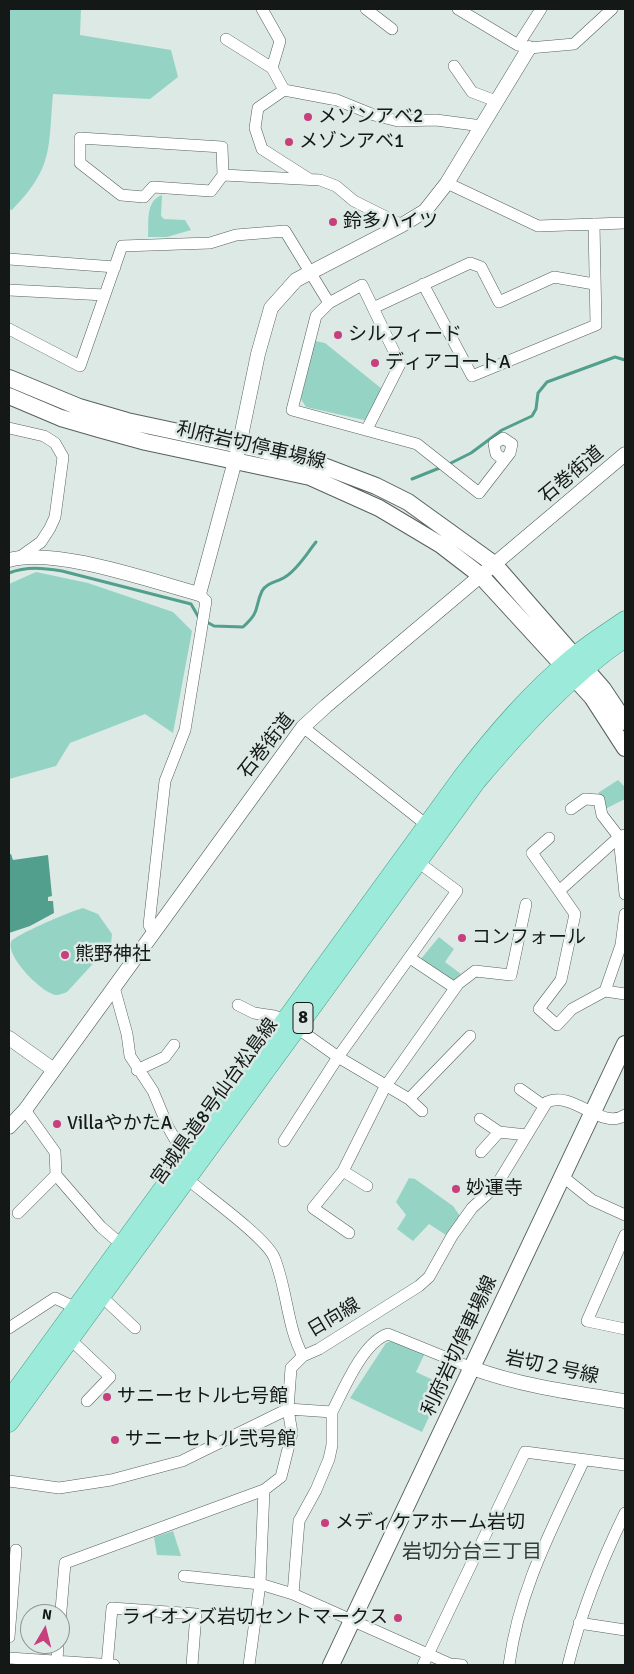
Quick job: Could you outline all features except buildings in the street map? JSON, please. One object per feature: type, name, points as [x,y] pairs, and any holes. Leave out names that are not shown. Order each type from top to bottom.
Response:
[{"type":"main road","name":"利府岩切停車場線","points":[[9,378],[79,407],[171,432],[310,477],[379,508],[441,545],[480,575],[573,667],[603,689],[625,722]]},
{"type":"main road","name":"利府岩切停車場線","points":[[9,396],[61,418],[146,442],[318,464],[376,486],[408,502],[494,564],[573,667],[625,748]]},
{"type":"main road","name":"宮城県道8号仙台松島線","points":[[9,1423],[186,1178],[464,774],[506,722],[573,667],[625,620]]},
{"type":"main road","name":"宮城県道8号仙台松島線","points":[[9,1400],[185,1157],[418,862],[489,767],[573,667],[625,638]]},
{"type":"main road","name":"利府岩切停車場線","points":[[331,1665],[625,1044]]},
{"type":"street","points":[[262,9],[280,41],[272,68]]},
{"type":"street","points":[[366,9],[392,29]]},
{"type":"street","points":[[458,9],[524,46],[574,44],[612,9]]},
{"type":"street","points":[[199,594],[237,453],[266,320],[279,297],[296,280],[402,225],[425,210],[447,183],[482,126],[541,9]]},
{"type":"street","points":[[226,39],[272,68],[284,90]]},
{"type":"street","points":[[454,66],[472,92],[496,101]]},
{"type":"street","points":[[310,179],[262,149],[255,128],[258,108],[284,90],[337,100],[374,115],[398,121],[436,120],[482,126]]},
{"type":"street","points":[[80,138],[222,147],[223,175],[211,191],[153,187],[144,197],[121,195],[80,163],[80,138]]},
{"type":"street","points":[[223,175],[320,180],[336,186],[354,201],[402,225]]},
{"type":"street","points":[[447,183],[538,226],[625,223]]},
{"type":"street","points":[[424,284],[472,376],[596,325],[594,224]]},
{"type":"street","points":[[9,328],[80,366],[122,246],[210,243],[236,235],[285,231],[329,303]]},
{"type":"street","points":[[9,259],[116,267]]},
{"type":"street","points":[[373,308],[470,263],[481,267],[499,302],[554,277],[594,284]]},
{"type":"street","points":[[367,430],[400,364],[362,285],[329,303],[316,316],[292,410],[417,444],[479,493],[504,460]]},
{"type":"street","points":[[9,290],[105,295]]},
{"type":"street","points":[[9,428],[44,436],[55,443],[63,457],[54,517],[50,528],[41,542],[14,558]]},
{"type":"street","name":"石巻街道","points":[[9,1127],[25,1110],[304,727],[480,575],[625,454]]},
{"type":"street","points":[[14,558],[54,558],[74,561],[199,594],[206,601],[185,730],[165,781],[150,925],[153,932]]},
{"type":"street","points":[[304,727],[428,826]]},
{"type":"street","points":[[571,809],[585,799],[599,800],[602,815],[622,836],[625,894]]},
{"type":"street","points":[[559,892],[622,836]]},
{"type":"street","points":[[550,838],[532,853],[575,914],[561,980],[539,1009],[557,1025],[572,1009],[605,991],[625,994]]},
{"type":"street","points":[[284,1141],[338,1057],[457,891],[418,862]]},
{"type":"street","points":[[349,1232],[313,1208],[343,1171],[385,1087],[455,988],[475,971],[511,975],[526,904]]},
{"type":"street","points":[[605,991],[621,945],[625,914]]},
{"type":"street","points":[[410,958],[455,988]]},
{"type":"street","points":[[114,987],[127,1034],[130,1056],[137,1070],[153,1092],[168,1127],[185,1157]]},
{"type":"street","points":[[238,1005],[254,1013],[291,1024],[385,1087],[409,1099],[422,1111]]},
{"type":"street","points":[[409,1099],[470,1036]]},
{"type":"street","points":[[9,1038],[54,1070]]},
{"type":"street","points":[[137,1070],[165,1057],[174,1045]]},
{"type":"street","points":[[520,1088],[544,1106],[555,1098],[608,1119],[620,1119],[625,1115]]},
{"type":"street","name":"日向線","points":[[264,1490],[281,1477],[292,1433],[288,1408],[291,1368],[303,1356],[319,1349],[419,1286],[428,1277],[452,1236],[472,1208],[496,1186],[544,1106]]},
{"type":"street","points":[[25,1110],[55,1152],[56,1175],[101,1227],[122,1245]]},
{"type":"street","points":[[480,1119],[498,1132],[527,1135]]},
{"type":"street","points":[[481,1152],[498,1132]]},
{"type":"street","points":[[343,1171],[367,1186]]},
{"type":"street","points":[[18,1213],[56,1175]]},
{"type":"street","points":[[562,1176],[592,1200],[625,1215]]},
{"type":"street","points":[[186,1178],[252,1232],[273,1255],[286,1293],[297,1346],[303,1356]]},
{"type":"street","points":[[625,1235],[587,1321],[625,1329]]},
{"type":"street","points":[[101,1296],[136,1328]]},
{"type":"street","points":[[9,1328],[55,1298],[76,1308]]},
{"type":"street","points":[[293,1594],[299,1522],[316,1490],[328,1459],[332,1445],[332,1412],[369,1346],[380,1337],[388,1334],[472,1368]]},
{"type":"street","points":[[70,1339],[110,1377],[87,1401]]},
{"type":"street","name":"岩切２号線","points":[[472,1368],[490,1375],[570,1393],[625,1402]]},
{"type":"street","points":[[9,1481],[59,1488],[111,1480],[182,1462],[288,1408],[332,1412]]},
{"type":"street","points":[[422,1665],[525,1452],[625,1465]]},
{"type":"street","points":[[509,1665],[512,1640],[527,1585],[584,1460]]},
{"type":"street","points":[[62,1604],[65,1562],[264,1490],[260,1584],[249,1665]]},
{"type":"street","points":[[568,1665],[578,1623],[603,1559],[625,1513]]},
{"type":"street","points":[[9,1637],[16,1550]]},
{"type":"street","points":[[184,1576],[260,1584],[293,1594],[450,1664],[462,1665]]},
{"type":"street","points":[[107,1665],[112,1608],[196,1614],[192,1665]]},
{"type":"street","points":[[578,1623],[625,1630]]},
{"type":"street","points":[[57,1654],[57,1661]]},
{"type":"street","points":[[9,1658],[114,1665]]},
{"type":"shaded area","points":[[9,9],[81,9],[80,35],[171,50],[178,77],[150,99],[53,94],[49,144],[42,169],[26,195],[12,210],[9,209]]},
{"type":"shaded area","points":[[162,195],[161,216],[164,219],[185,220],[191,230],[167,237],[148,237],[150,207]]},
{"type":"shaded area","points":[[315,341],[325,343],[382,389],[368,421],[306,407],[301,399]]},
{"type":"shaded area","points":[[36,572],[88,583],[173,612],[192,631],[173,733],[145,714],[70,743],[56,766],[9,779],[9,584]]},
{"type":"shaded area","points":[[618,780],[625,787],[625,799],[605,809],[598,793]]},
{"type":"shaded area","points":[[11,854],[13,860],[48,855],[52,896],[48,897],[48,901],[53,901],[54,913],[30,926],[9,933],[9,855]]},
{"type":"shaded area","points":[[83,908],[98,914],[112,934],[111,944],[67,992],[56,995],[50,993],[34,981],[19,965],[11,949],[11,942],[32,929]]},
{"type":"shaded area","points":[[439,937],[454,949],[445,962],[461,974],[453,982],[420,960]]},
{"type":"shaded area","points":[[409,1178],[415,1179],[453,1206],[460,1216],[446,1235],[429,1224],[413,1241],[397,1229],[406,1215],[396,1202]]},
{"type":"shaded area","points":[[391,1341],[425,1353],[416,1372],[444,1385],[422,1432],[350,1398],[386,1343]]},
{"type":"shaded area","points":[[173,1531],[181,1556],[157,1555],[154,1537]]},
{"type":"waterway","points":[[447,465],[471,453],[502,430],[532,416],[536,409],[538,393],[547,382],[615,357],[625,360]]},
{"type":"waterway","points":[[412,479],[442,467]]},
{"type":"waterway","points":[[205,621],[214,626],[243,627],[255,613],[264,588],[290,574],[316,542]]},
{"type":"waterway","points":[[9,573],[35,568],[62,571],[191,604],[199,618]]},
{"type":"place","name":"メゾンアベ2","points":[[308,117]]},
{"type":"place","name":"メゾンアベ1","points":[[289,142]]},
{"type":"place","name":"鈴多ハイツ","points":[[333,222]]},
{"type":"place","name":"シルフィード","points":[[338,335]]},
{"type":"place","name":"ディアコートA","points":[[375,363]]},
{"type":"place","name":"コンフォール","points":[[462,938]]},
{"type":"place","name":"熊野神社","points":[[65,955]]},
{"type":"place","name":"VillaやかたA","points":[[57,1124]]},
{"type":"place","name":"妙運寺","points":[[456,1189]]},
{"type":"place","name":"サニーセトル七号館","points":[[107,1397]]},
{"type":"place","name":"サニーセトル弐号館","points":[[115,1440]]},
{"type":"place","name":"メディケアホーム岩切","points":[[325,1523]]},
{"type":"place","name":"ライオンズ岩切セントマークス","points":[[398,1618]]},
{"type":"district","name":"岩切分台三丁目","points":[[472,1553]]}]
